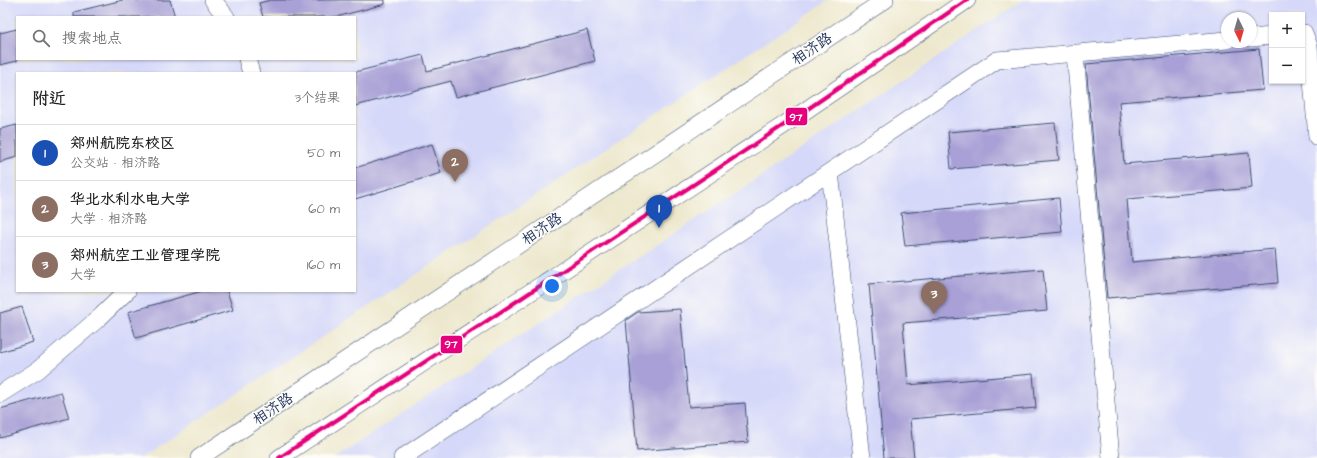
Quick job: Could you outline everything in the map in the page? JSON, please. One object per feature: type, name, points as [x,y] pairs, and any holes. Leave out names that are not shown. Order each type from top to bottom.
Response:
[{"type":"street","points":[[213,0],[225,16]]},
{"type":"street","name":"相济路","points":[[199,458],[885,0]]},
{"type":"street","points":[[279,458],[783,125],[967,0]]},
{"type":"street","points":[[1257,37],[1269,36]]},
{"type":"street","points":[[1305,36],[1309,46],[1317,137]]},
{"type":"street","points":[[402,458],[997,60],[1221,41]]},
{"type":"street","points":[[1076,54],[1111,458]]},
{"type":"street","points":[[247,60],[252,72]]},
{"type":"street","points":[[830,172],[862,458]]},
{"type":"street","points":[[0,394],[38,370],[99,318],[126,292]]},
{"type":"shaded area","points":[[0,0],[829,0],[141,458],[0,458]]},
{"type":"shaded area","points":[[1023,0],[1317,0],[1317,458],[335,458],[769,171]]},
{"type":"building","points":[[123,0],[170,0],[175,16],[74,16],[74,12]]},
{"type":"building","points":[[271,0],[385,0],[385,4],[340,16],[263,16],[259,3]]},
{"type":"building","points":[[16,29],[17,61],[0,65],[0,33]]},
{"type":"building","points":[[587,30],[595,61],[456,97],[451,81],[356,106],[355,72],[423,55],[427,71]]},
{"type":"building","points":[[1259,49],[1263,90],[1119,102],[1124,164],[1249,153],[1252,188],[1127,199],[1132,262],[1275,249],[1278,283],[1107,298],[1086,64]]},
{"type":"building","points":[[1055,123],[1059,160],[951,169],[948,132]]},
{"type":"building","points":[[16,125],[16,157],[0,162],[0,129]]},
{"type":"building","points":[[432,144],[441,173],[356,199],[356,168]]},
{"type":"building","points":[[1059,198],[1062,232],[905,246],[901,213]]},
{"type":"building","points":[[1043,269],[1047,311],[903,323],[908,385],[1033,374],[1036,408],[910,419],[914,458],[884,458],[869,284]]},
{"type":"building","points":[[198,292],[227,292],[233,310],[136,338],[128,312]]},
{"type":"building","points":[[22,307],[33,342],[0,352],[0,313]]},
{"type":"building","points":[[680,309],[689,407],[745,403],[748,442],[637,451],[626,320],[638,312]]},
{"type":"building","points":[[61,392],[69,418],[0,438],[0,409]]},
{"type":"transit line","name":"97","points":[[279,458],[796,117],[967,0]]},
{"type":"place","name":"华北水利水电大学","points":[[455,182]]},
{"type":"place","name":"郑州航院东校区","points":[[659,228]]},
{"type":"place","name":"郑州航空工业管理学院","points":[[934,314]]}]
